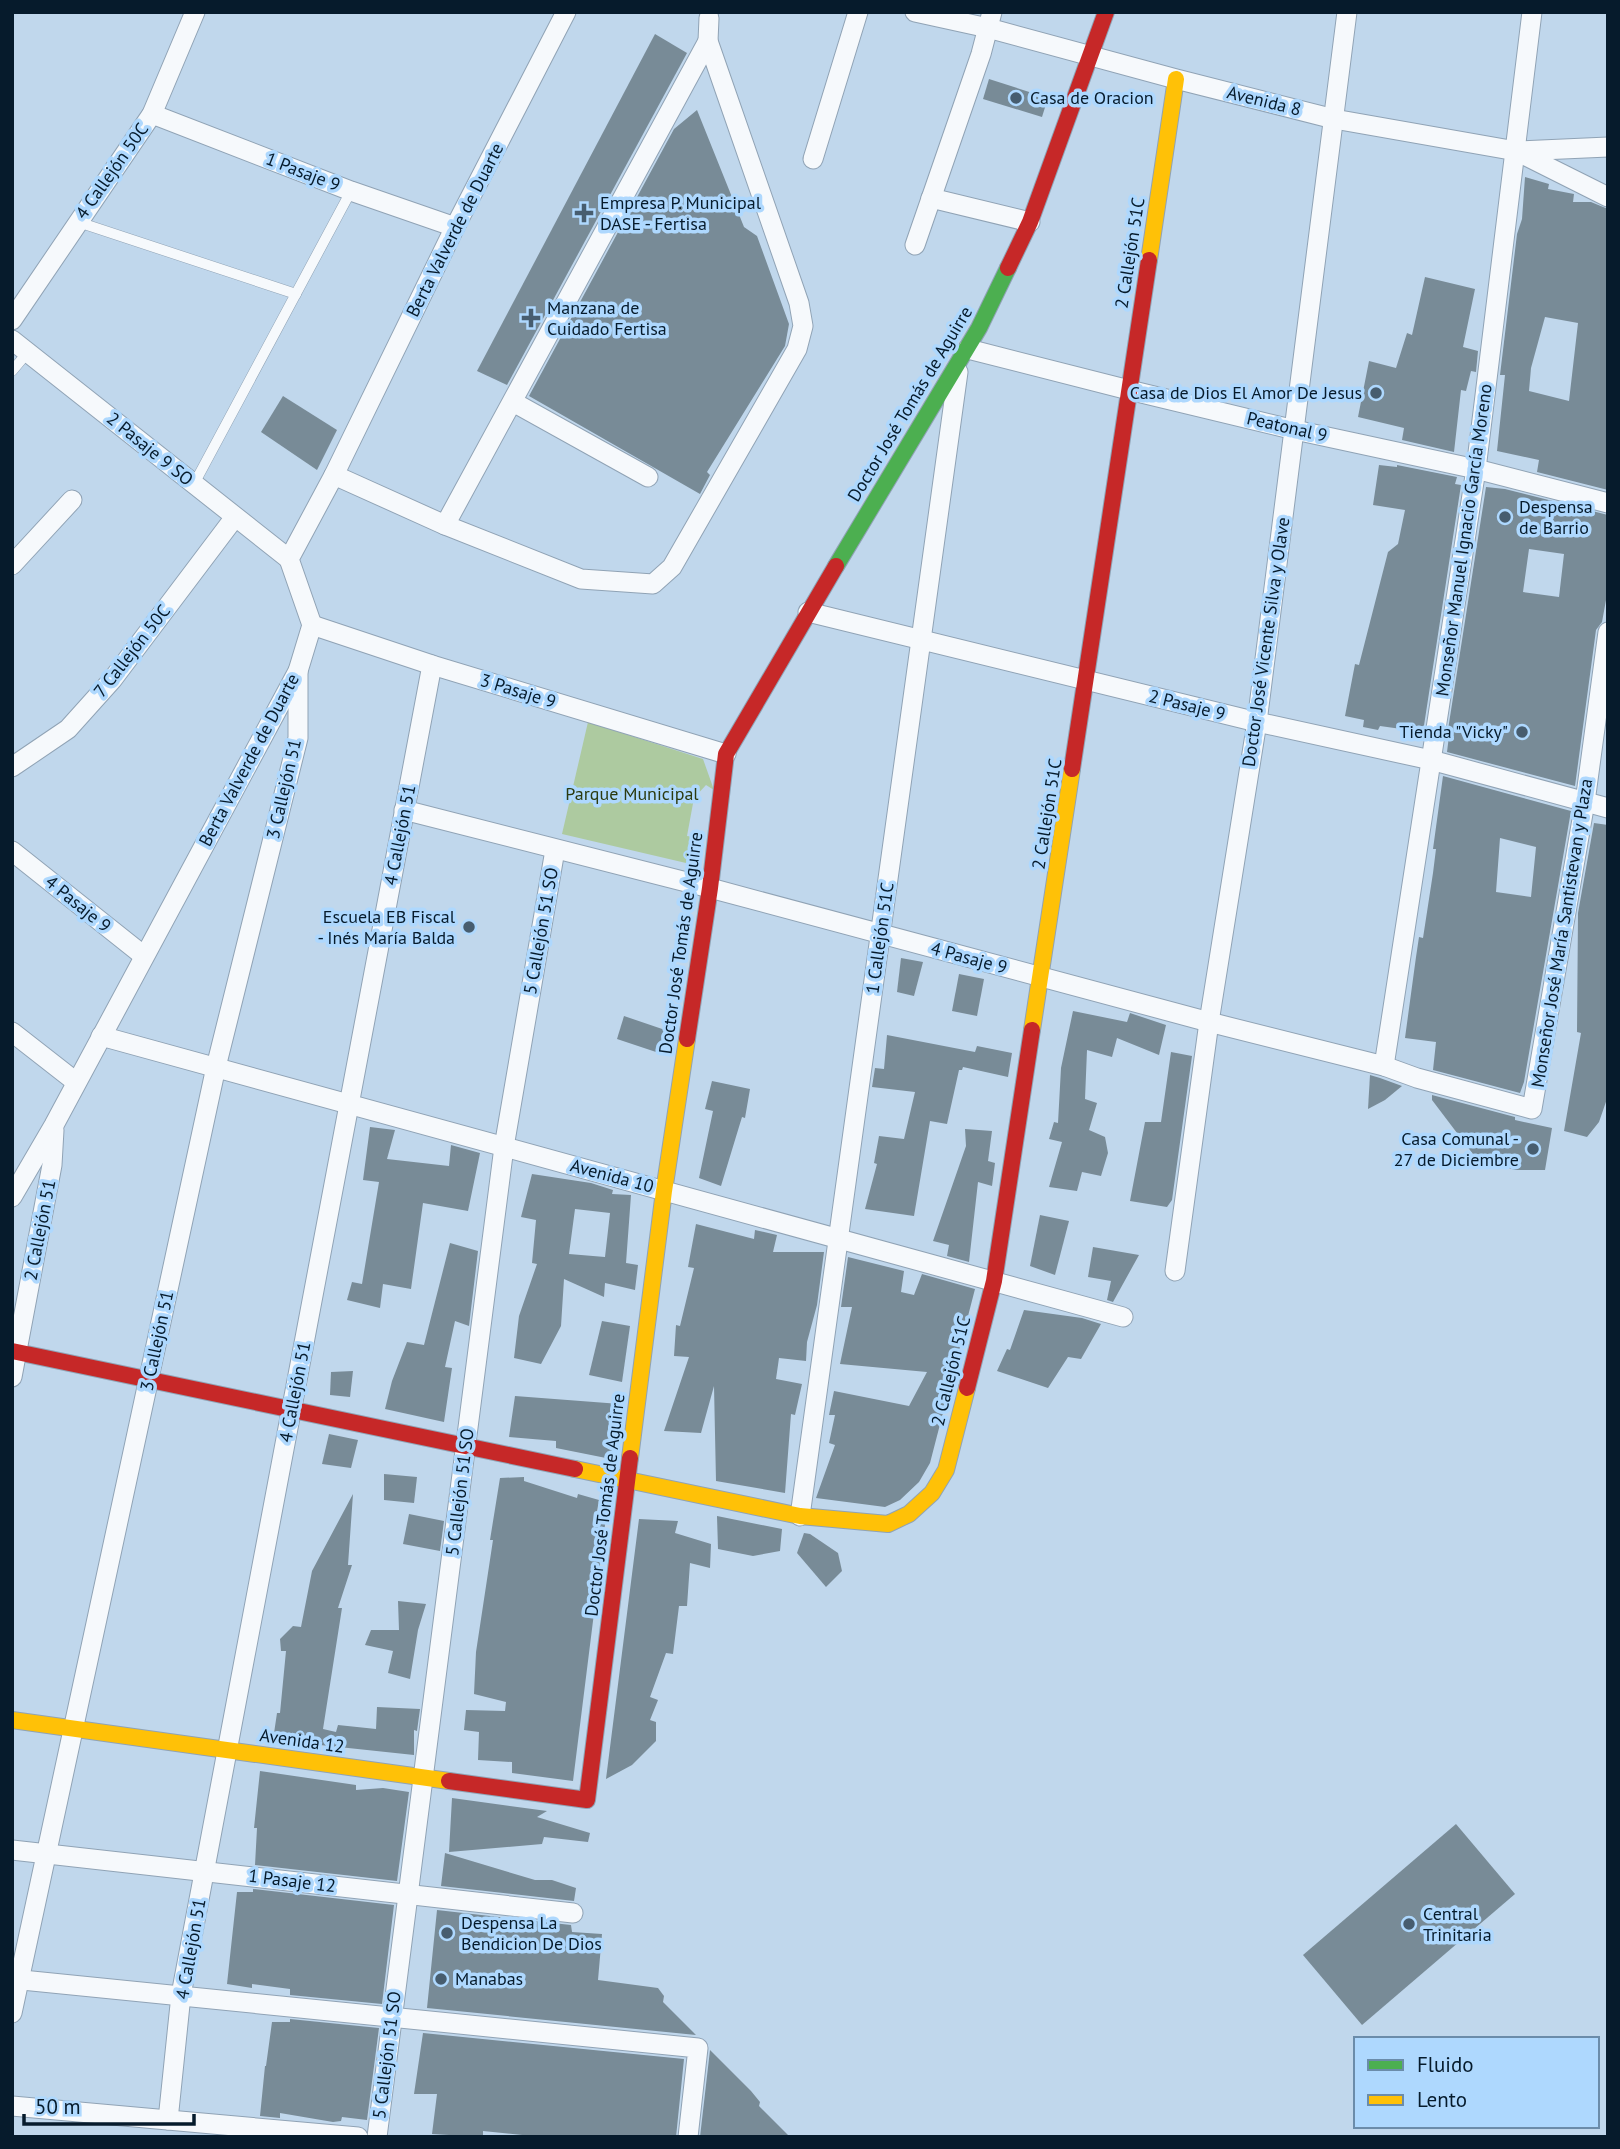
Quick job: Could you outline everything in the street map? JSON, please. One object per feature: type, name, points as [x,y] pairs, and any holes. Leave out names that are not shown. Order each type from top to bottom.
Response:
[{"type":"street","name":"4 Callejón 50C","points":[[12,320],[152,114],[195,12]]},
{"type":"street","name":"Berta Valverde de Duarte","points":[[289,559],[334,475],[455,227],[566,12]]},
{"type":"street","points":[[813,159],[858,12]]},
{"type":"street","name":"Avenida 8","points":[[915,12],[990,20],[1091,56],[1334,119],[1516,151],[1608,197]]},
{"type":"street","name":"Doctor José Tomás de Aguirre","points":[[587,1800],[664,1191],[710,888],[726,754],[808,612],[964,355],[1030,222],[1106,12]]},
{"type":"street","name":"Doctor José Vicente Silva y Olave","points":[[1175,1271],[1209,1022],[1257,722],[1347,12]]},
{"type":"street","name":"Monseñor Manuel Ignacio García Moreno","points":[[1384,1066],[1476,469],[1532,12]]},
{"type":"street","points":[[334,475],[445,525],[581,579],[653,584],[672,567],[797,349],[803,326],[799,303],[708,41],[707,14]]},
{"type":"street","points":[[915,245],[990,20]]},
{"type":"street","points":[[445,525],[708,41]]},
{"type":"street","name":"2 Callejón 51C","points":[[800,1516],[888,1524],[909,1514],[932,1493],[946,1470],[994,1281],[1177,79]]},
{"type":"street","name":"1 Pasaje 9","points":[[152,114],[351,191],[455,227]]},
{"type":"street","points":[[1516,151],[1608,147]]},
{"type":"street","points":[[931,198],[1030,222]]},
{"type":"street","name":"2 Pasaje 9 SO","points":[[12,340],[289,559]]},
{"type":"street","name":"Peatonal 9","points":[[964,355],[1476,469],[1608,503]]},
{"type":"street","name":"1 Callejón 51C","points":[[800,1516],[921,639],[964,355]]},
{"type":"street","points":[[513,402],[649,477]]},
{"type":"street","points":[[12,565],[72,500]]},
{"type":"street","name":"7 Callejón 50C","points":[[12,767],[68,729],[112,680],[235,517]]},
{"type":"street","points":[[289,559],[312,625]]},
{"type":"street","name":"2 Pasaje 9","points":[[808,612],[1257,722],[1431,760],[1608,807]]},
{"type":"street","name":"Berta Valverde de Duarte","points":[[12,1197],[54,1125],[298,671],[312,625]]},
{"type":"street","name":"3 Pasaje 9","points":[[312,625],[432,665],[726,754]]},
{"type":"street","name":"Monseñor José María Santistevan y Plaza","points":[[1532,1109],[1585,802],[1608,632]]},
{"type":"street","name":"4 Callejón 51","points":[[168,2120],[181,1995],[432,665]]},
{"type":"street","name":"3 Callejón 51","points":[[12,2013],[16,1979],[47,1854],[216,1067],[298,738],[298,671]]},
{"type":"street","name":"4 Pasaje 9","points":[[404,810],[1384,1066],[1417,1078],[1532,1109]]},
{"type":"street","name":"5 Callejón 51 SO","points":[[377,2137],[504,1147],[555,850]]},
{"type":"street","name":"4 Pasaje 9","points":[[12,851],[144,956]]},
{"type":"street","points":[[12,1032],[76,1082]]},
{"type":"street","name":"Avenida 10","points":[[101,1036],[1123,1317]]},
{"type":"street","name":"2 Callejón 51","points":[[12,1377],[52,1165],[54,1125]]},
{"type":"street","points":[[15,1352],[800,1516]]},
{"type":"street","name":"Avenida 12","points":[[12,1720],[587,1800]]},
{"type":"street","name":"1 Pasaje 12","points":[[12,1850],[572,1913]]},
{"type":"street","points":[[16,1979],[698,2048],[688,2137]]},
{"type":"street","points":[[12,2106],[358,2137]]},
{"type":"lane","points":[[194,484],[351,191]]},
{"type":"lane","points":[[77,222],[296,294]]},
{"type":"lane","points":[[12,371],[29,352]]},
{"type":"green space","name":"Parque Municipal","points":[[588,722],[703,759],[714,790],[706,785],[694,798],[687,836],[702,838],[686,863],[562,834]]},
{"type":"building","name":"Empresa P. Municipal DASE - Fertisa","points":[[655,34],[687,53],[507,385],[477,371]]},
{"type":"building","name":"Casa de Oracion","points":[[989,79],[1048,98],[1042,117],[983,99]]},
{"type":"building","points":[[697,110],[744,227],[757,236],[789,324],[785,346],[707,472],[710,475],[700,494],[529,396],[674,129]]},
{"type":"building","points":[[1525,177],[1549,184],[1548,189],[1574,194],[1573,202],[1591,202],[1608,209],[1608,490],[1537,472],[1539,460],[1497,451],[1505,375],[1500,375],[1517,234],[1522,219]],"holes":[[[1545,317],[1578,323],[1569,401],[1529,391],[1531,368]]]},
{"type":"building","points":[[1425,277],[1475,289],[1463,347],[1478,351],[1476,372],[1471,371],[1466,391],[1461,390],[1454,452],[1402,440],[1404,428],[1358,417],[1369,361],[1396,368],[1407,333],[1412,335]]},
{"type":"building","points":[[283,396],[337,430],[317,470],[261,432]]},
{"type":"building","points":[[1379,465],[1397,465],[1457,477],[1455,484],[1461,485],[1423,732],[1380,726],[1378,730],[1363,727],[1364,720],[1345,716],[1355,664],[1359,665],[1388,552],[1398,544],[1405,510],[1373,505]]},
{"type":"building","points":[[1486,487],[1505,489],[1608,515],[1608,589],[1602,622],[1596,630],[1575,786],[1447,752],[1447,736]],"holes":[[[1529,549],[1564,554],[1559,597],[1523,592]]]},
{"type":"building","points":[[1443,776],[1571,811],[1520,1093],[1433,1070],[1436,1042],[1405,1038],[1419,937],[1423,938],[1433,873],[1436,849],[1433,849]],"holes":[[[1500,838],[1536,847],[1531,897],[1496,892]]]},
{"type":"building","points":[[1594,823],[1608,825],[1608,1096],[1599,1122],[1587,1137],[1564,1131],[1581,1033],[1577,1032],[1578,913]]},
{"type":"building","points":[[901,958],[923,962],[914,996],[897,992]]},
{"type":"building","points":[[959,974],[984,979],[977,1016],[952,1011]]},
{"type":"building","points":[[1073,1011],[1127,1022],[1130,1013],[1166,1025],[1159,1055],[1117,1038],[1112,1057],[1087,1050],[1085,1099],[1097,1103],[1089,1130],[1105,1137],[1108,1153],[1101,1176],[1082,1172],[1077,1191],[1049,1187],[1062,1142],[1049,1139],[1054,1122],[1058,1123],[1061,1068]]},
{"type":"building","points":[[624,1016],[671,1032],[668,1056],[617,1039]]},
{"type":"building","points":[[887,1035],[975,1052],[977,1046],[1012,1053],[1008,1077],[963,1067],[959,1070],[947,1124],[930,1121],[914,1216],[865,1209],[877,1164],[874,1163],[879,1136],[904,1139],[915,1092],[872,1087],[875,1068],[884,1069]]},
{"type":"building","points":[[1171,1052],[1192,1056],[1172,1200],[1167,1207],[1130,1201],[1145,1122],[1161,1122]]},
{"type":"building","points":[[1370,1075],[1402,1086],[1368,1109]]},
{"type":"building","points":[[712,1081],[750,1089],[745,1118],[742,1117],[721,1186],[699,1178],[713,1111],[705,1109]]},
{"type":"building","points":[[1432,1095],[1552,1128],[1545,1170],[1515,1170],[1476,1158],[1432,1100]]},
{"type":"building","points":[[370,1127],[395,1130],[387,1159],[449,1166],[451,1145],[480,1153],[468,1211],[423,1203],[411,1289],[383,1284],[380,1308],[347,1300],[352,1282],[362,1284],[379,1182],[363,1180]]},
{"type":"building","points":[[965,1129],[992,1131],[988,1161],[995,1163],[992,1186],[978,1182],[969,1262],[947,1256],[949,1245],[933,1241],[966,1146]]},
{"type":"building","points":[[532,1174],[591,1183],[613,1190],[612,1194],[631,1195],[626,1263],[638,1265],[635,1290],[605,1283],[604,1297],[564,1279],[561,1326],[541,1364],[514,1358],[519,1316],[537,1264],[532,1263],[536,1220],[521,1217]],"holes":[[[575,1209],[610,1213],[605,1257],[569,1254]]]},
{"type":"building","points":[[1040,1215],[1069,1221],[1055,1275],[1030,1266]]},
{"type":"building","points":[[696,1224],[754,1239],[755,1230],[777,1235],[773,1252],[824,1252],[817,1305],[807,1342],[806,1361],[779,1358],[776,1379],[802,1384],[795,1415],[791,1414],[785,1493],[716,1481],[714,1386],[701,1433],[664,1431],[689,1357],[674,1356],[676,1325],[680,1326],[694,1268],[688,1267]]},
{"type":"building","points":[[450,1243],[478,1251],[469,1326],[455,1321],[445,1367],[452,1368],[444,1422],[385,1409],[407,1342],[424,1345]]},
{"type":"building","points":[[1093,1247],[1139,1255],[1113,1302],[1107,1300],[1111,1281],[1088,1277]]},
{"type":"building","points":[[848,1257],[904,1271],[901,1292],[914,1295],[922,1274],[975,1289],[930,1463],[919,1482],[900,1500],[885,1507],[816,1498],[835,1445],[829,1443],[835,1415],[829,1415],[834,1391],[909,1406],[927,1372],[840,1364],[852,1307],[841,1307]]},
{"type":"building","points":[[1024,1310],[1082,1318],[1101,1324],[1081,1359],[1068,1357],[1048,1388],[997,1371],[1007,1349],[1010,1350]]},
{"type":"building","points":[[602,1321],[630,1326],[622,1382],[589,1375]]},
{"type":"building","points":[[353,1371],[350,1397],[330,1395],[331,1372]]},
{"type":"building","points":[[515,1396],[620,1404],[611,1459],[556,1448],[556,1441],[509,1437]]},
{"type":"building","points":[[329,1434],[358,1440],[351,1468],[322,1464]]},
{"type":"building","points":[[384,1474],[417,1477],[414,1503],[384,1500]]},
{"type":"building","points":[[524,1477],[524,1481],[577,1498],[578,1494],[599,1500],[596,1517],[606,1517],[573,1781],[512,1773],[512,1762],[478,1760],[479,1732],[464,1730],[466,1710],[505,1711],[506,1702],[474,1694],[476,1652],[500,1478]]},
{"type":"building","points":[[353,1494],[348,1565],[352,1565],[338,1608],[342,1608],[323,1729],[336,1732],[338,1725],[376,1729],[377,1707],[420,1709],[417,1731],[414,1730],[414,1755],[273,1740],[277,1713],[280,1713],[286,1651],[281,1651],[280,1639],[293,1626],[301,1627],[312,1571]]},
{"type":"building","points":[[409,1514],[444,1521],[440,1551],[403,1544]]},
{"type":"building","points":[[717,1516],[782,1529],[780,1551],[753,1556],[718,1549]]},
{"type":"building","points":[[639,1519],[678,1521],[675,1533],[711,1544],[710,1568],[690,1563],[687,1606],[679,1606],[673,1654],[666,1653],[650,1697],[658,1700],[650,1720],[656,1722],[656,1741],[632,1765],[606,1779]]},
{"type":"building","points":[[804,1533],[810,1534],[838,1553],[842,1571],[826,1587],[797,1553]]},
{"type":"building","points":[[398,1601],[426,1604],[418,1630],[410,1679],[388,1673],[393,1651],[365,1645],[371,1630],[399,1630]]},
{"type":"building","points":[[260,1771],[356,1785],[356,1790],[383,1788],[409,1792],[397,1881],[255,1865],[257,1828],[254,1828]]},
{"type":"building","points":[[452,1798],[547,1811],[537,1817],[590,1833],[588,1842],[544,1837],[542,1844],[449,1852]]},
{"type":"building","name":"Central Trinitaria","points":[[1456,1824],[1515,1894],[1362,2025],[1303,1955]]},
{"type":"building","points":[[445,1853],[535,1880],[552,1880],[576,1888],[574,1901],[441,1886]]},
{"type":"building","points":[[253,1889],[394,1905],[382,2004],[290,1995],[290,1989],[252,1984],[252,1988],[227,1984],[237,1892],[253,1892]]},
{"type":"building","points":[[437,1910],[571,1925],[572,1932],[602,1934],[598,1980],[658,1988],[664,1996],[663,2002],[696,2035],[427,2008]]},
{"type":"building","points":[[290,2019],[379,2028],[367,2120],[342,2117],[341,2121],[333,2122],[280,2113],[280,2118],[260,2116],[272,2022],[290,2022]]},
{"type":"building","points":[[423,2033],[684,2059],[676,2137],[541,2137],[483,2131],[483,2137],[432,2134],[437,2094],[414,2094]]},
{"type":"building","points":[[710,2050],[751,2091],[760,2102],[759,2106],[790,2137],[700,2137]]},
{"type":"traffic: fast","points":[[836,566],[979,328],[1008,268]]},
{"type":"traffic: slow","points":[[1149,260],[1176,79]]},
{"type":"traffic: slow","points":[[1032,1030],[1072,769]]},
{"type":"traffic: slow","points":[[630,1458],[664,1191],[687,1039]]},
{"type":"traffic: slow","points":[[575,1469],[800,1516],[888,1524],[909,1514],[932,1493],[946,1470],[967,1388]]},
{"type":"traffic: slow","points":[[12,1720],[449,1781]]},
{"type":"traffic: jam","points":[[1008,268],[1030,222],[1106,12]]},
{"type":"traffic: jam","points":[[1072,769],[1149,260]]},
{"type":"traffic: jam","points":[[687,1039],[710,888],[726,754],[836,566]]},
{"type":"traffic: jam","points":[[967,1388],[994,1281],[1032,1030]]},
{"type":"traffic: jam","points":[[12,1351],[575,1469]]},
{"type":"traffic: jam","points":[[449,1781],[587,1800],[630,1458]]},
{"type":"place","name":"Casa de Oracion","points":[[1016,98]]},
{"type":"place","name":"Empresa P. Municipal DASE - Fertisa","points":[[584,213]]},
{"type":"place","name":"Manzana de Cuidado Fertisa","points":[[531,318]]},
{"type":"place","name":"Casa de Dios El Amor De Jesus","points":[[1376,393]]},
{"type":"place","name":"Despensa de Barrio","points":[[1505,517]]},
{"type":"place","name":"Tienda \"Vicky\"","points":[[1522,732]]},
{"type":"place","name":"Escuela EB Fiscal - Inés María Balda","points":[[469,927]]},
{"type":"place","name":"Casa Comunal - 27 de Diciembre","points":[[1533,1149]]},
{"type":"place","name":"Central Trinitaria","points":[[1409,1924]]},
{"type":"place","name":"Despensa La Bendicion De Dios","points":[[447,1933]]},
{"type":"place","name":"Manabas","points":[[441,1979]]}]
